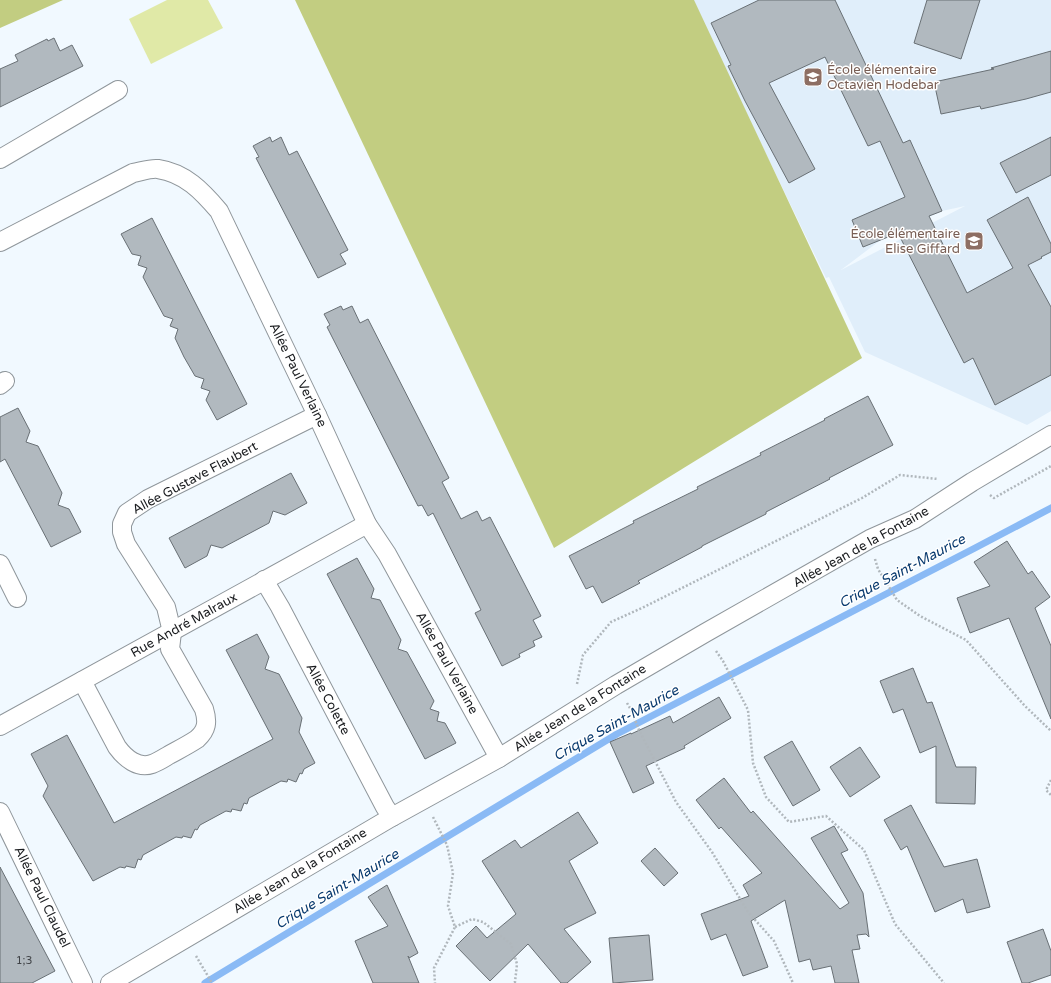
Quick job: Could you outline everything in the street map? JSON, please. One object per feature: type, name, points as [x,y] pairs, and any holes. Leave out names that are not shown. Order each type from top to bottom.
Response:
[{"type":"street","points":[[0,159],[118,90]]},
{"type":"street","name":"Allée Paul Verlaine","points":[[0,242],[133,173],[156,169],[176,174],[193,184],[206,196],[219,211],[317,415],[367,524],[387,554],[499,758]]},
{"type":"street","name":"Allée Gustave Flaubert","points":[[82,681],[117,747],[127,758],[134,762],[143,765],[152,764],[197,740],[205,729],[207,717],[170,649],[172,632],[166,608],[126,544],[122,532],[122,524],[127,513],[148,500],[317,415]]},
{"type":"street","name":"Allée Jean de la Fontaine","points":[[110,983],[392,816],[499,758],[623,681],[870,539],[915,520],[972,482],[1051,435]]},
{"type":"street","name":"Rue André Malraux","points":[[0,726],[367,524]]},
{"type":"street","points":[[0,564],[17,598]]},
{"type":"street","name":"Allée Colette","points":[[264,580],[280,607],[385,808],[392,816]]},
{"type":"street","name":"Allée Paul Claudel","points":[[0,812],[83,983]]},
{"type":"path","points":[[878,569],[897,600],[920,616],[966,640],[1025,706],[1051,731]]},
{"type":"path","points":[[723,661],[748,710],[753,763],[766,797],[789,822],[826,816],[864,850],[895,924],[944,983]]},
{"type":"path","points":[[631,710],[639,730],[676,802],[712,852],[748,912],[774,941],[793,983]]},
{"type":"path","points":[[1051,780],[1046,790],[1051,795]]},
{"type":"path","points":[[441,831],[447,845],[453,873],[448,906],[455,927]]},
{"type":"path","points":[[435,983],[434,968],[455,927],[472,919],[483,922],[511,944],[518,964],[514,983]]},
{"type":"path","points":[[205,970],[212,983]]},
{"type":"shaded area","points":[[1051,0],[1051,411],[1027,425],[865,352],[829,277],[826,278],[692,1]],"holes":[[[965,206],[841,270],[882,239],[942,211]]]},
{"type":"green space","points":[[0,0],[63,0],[0,28]]},
{"type":"green space","points":[[167,0],[208,0],[223,28],[151,64],[129,19]]},
{"type":"green space","points":[[295,0],[694,0],[862,358],[554,548]]},
{"type":"building","points":[[759,0],[835,0],[903,143],[910,140],[942,211],[929,216],[967,293],[1013,268],[987,220],[1028,197],[1051,244],[1051,252],[1028,265],[1051,307],[1051,375],[995,405],[973,358],[964,363],[898,233],[863,247],[852,220],[905,197],[880,141],[868,146],[825,57],[769,83],[815,169],[789,183],[745,101],[728,66],[731,65],[711,23]]},
{"type":"building","points":[[927,0],[980,0],[961,59],[914,43]]},
{"type":"building","points":[[54,38],[60,51],[72,45],[83,66],[0,107],[0,69],[18,61],[15,55],[47,39],[48,41]]},
{"type":"building","points":[[1051,51],[1051,92],[981,109],[980,106],[941,114],[934,82],[994,69],[991,68]]},
{"type":"building","points":[[270,137],[272,142],[281,137],[289,155],[297,151],[348,250],[340,254],[346,264],[318,278],[256,158],[259,157],[253,146]]},
{"type":"building","points":[[1051,137],[1051,175],[1016,193],[1000,163]]},
{"type":"building","points":[[152,218],[247,404],[217,420],[206,400],[210,391],[201,388],[204,379],[195,376],[175,338],[178,329],[170,326],[173,319],[164,316],[143,277],[147,268],[138,265],[141,256],[132,254],[121,234]]},
{"type":"building","points":[[341,306],[343,310],[352,306],[360,323],[368,319],[449,478],[442,482],[461,519],[477,511],[482,521],[490,517],[541,616],[533,620],[542,637],[533,641],[535,646],[519,654],[520,657],[502,666],[475,613],[481,610],[433,513],[428,516],[422,505],[418,506],[327,327],[330,325],[324,314]]},
{"type":"building","points":[[868,396],[893,445],[766,512],[766,514],[702,546],[638,581],[640,583],[602,603],[593,586],[586,589],[569,556],[634,523],[633,521],[698,489],[697,487],[761,455],[760,453]]},
{"type":"building","points":[[18,408],[30,431],[26,442],[38,446],[62,493],[58,505],[69,509],[81,532],[51,547],[5,459],[0,462],[0,417]]},
{"type":"building","points":[[291,473],[307,503],[285,515],[273,511],[269,523],[222,548],[211,545],[207,556],[185,568],[169,538]]},
{"type":"building","points":[[1007,541],[1028,574],[1032,571],[1050,597],[1035,608],[1051,646],[1051,719],[1009,618],[970,633],[957,598],[990,586],[974,562]]},
{"type":"building","points":[[357,558],[374,589],[371,598],[380,600],[401,640],[398,649],[407,652],[434,701],[430,709],[439,712],[437,721],[445,723],[456,743],[425,759],[327,574]]},
{"type":"building","points":[[257,634],[269,657],[265,669],[279,674],[302,718],[299,732],[315,763],[304,769],[302,774],[300,773],[296,782],[288,779],[287,782],[281,781],[249,798],[247,804],[244,803],[241,811],[232,809],[231,812],[226,811],[200,825],[197,830],[195,829],[191,838],[183,836],[182,838],[176,837],[143,855],[141,860],[138,859],[135,868],[126,866],[125,868],[120,867],[93,881],[43,796],[48,786],[31,754],[67,735],[114,823],[273,739],[226,650]]},
{"type":"building","points":[[913,668],[927,703],[932,702],[956,767],[976,767],[975,804],[936,803],[936,746],[920,753],[903,709],[893,713],[880,681]]},
{"type":"building","points":[[719,697],[731,718],[684,746],[685,748],[646,766],[654,783],[633,793],[610,742],[670,716],[673,723]]},
{"type":"building","points":[[792,741],[820,790],[793,806],[764,757]]},
{"type":"building","points":[[860,747],[880,777],[850,797],[830,767]]},
{"type":"building","points":[[724,778],[751,813],[753,811],[840,909],[849,903],[811,838],[834,826],[848,850],[841,853],[863,893],[869,937],[866,934],[857,935],[860,949],[852,950],[859,983],[835,983],[831,966],[813,970],[810,959],[799,962],[785,900],[751,921],[768,967],[743,976],[726,934],[711,940],[701,914],[749,896],[743,885],[762,873],[721,827],[719,829],[696,800]]},
{"type":"building","points":[[911,805],[944,867],[977,859],[990,907],[967,913],[963,899],[935,912],[907,846],[901,850],[884,820]]},
{"type":"building","points":[[578,812],[598,843],[569,861],[596,913],[564,929],[591,962],[567,983],[561,983],[528,944],[490,981],[456,946],[476,926],[487,938],[516,914],[482,861],[515,840],[521,848]]},
{"type":"building","points":[[655,848],[678,873],[664,886],[641,861]]},
{"type":"building","points":[[0,867],[55,971],[32,983],[0,983]]},
{"type":"building","points":[[387,885],[418,953],[409,958],[408,956],[419,983],[373,983],[355,941],[388,926],[368,897]]},
{"type":"building","points":[[1043,929],[1051,951],[1051,975],[1028,983],[1022,983],[1007,942]]},
{"type":"building","points":[[649,935],[653,980],[613,983],[609,938]]},
{"type":"waterway","name":"Crique Saint-Maurice","points":[[205,983],[617,734],[1051,508]]},
{"type":"place","name":"École élémentaire Octavien Hodebar","points":[[813,77]]},
{"type":"place","name":"École élémentaire Elise Giffard","points":[[974,241]]}]
